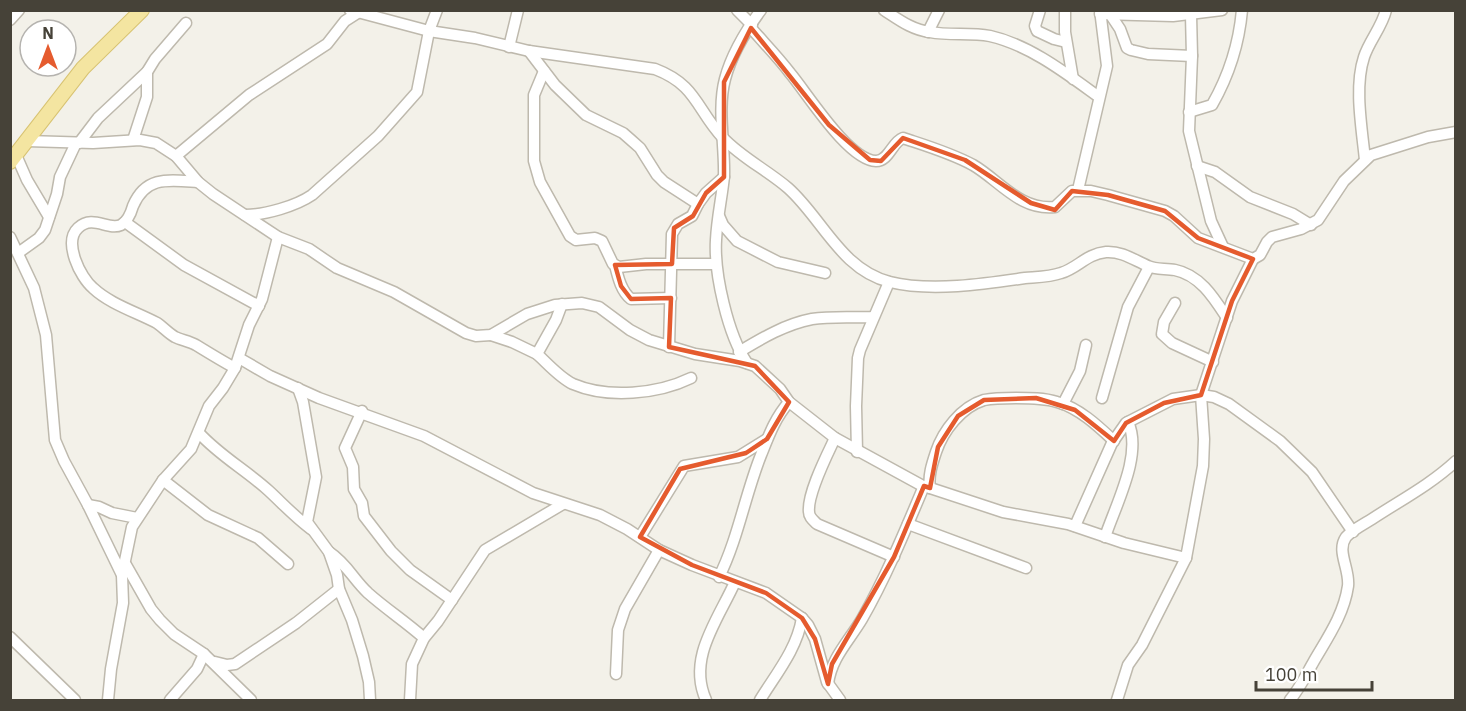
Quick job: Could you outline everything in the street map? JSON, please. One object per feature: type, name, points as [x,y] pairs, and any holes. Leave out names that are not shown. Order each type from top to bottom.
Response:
[{"type":"main road","points":[[13,159],[83,68],[142,10]]},
{"type":"street","points":[[10,20],[19,10]]},
{"type":"street","points":[[245,215],[264,213],[306,199],[325,185],[378,136],[417,92],[429,31],[437,10]]},
{"type":"street","points":[[509,46],[518,10]]},
{"type":"street","points":[[737,10],[800,84],[829,125],[852,148],[870,160],[878,161],[884,158],[903,138],[965,160],[981,169],[1005,190],[1031,203],[1048,208],[1055,207],[1067,194],[1078,190],[1108,195],[1165,211],[1174,216],[1192,235],[1252,259]]},
{"type":"street","points":[[761,10],[732,61],[724,82],[722,138],[724,177],[716,242],[716,264],[734,340],[747,363],[768,376],[789,402],[835,438],[857,452],[927,487],[1003,512],[1056,521],[1105,537],[1186,558]]},
{"type":"street","points":[[884,10],[911,27],[928,32],[971,34],[1020,46],[1099,97]]},
{"type":"street","points":[[928,32],[939,10]]},
{"type":"street","points":[[1040,10],[1035,26],[1037,32],[1066,42]]},
{"type":"street","points":[[1065,10],[1066,42],[1073,79]]},
{"type":"street","points":[[1103,13],[1191,15],[1222,10]]},
{"type":"street","points":[[1189,112],[1212,105],[1224,83],[1240,26],[1242,10]]},
{"type":"street","points":[[1365,160],[1361,120],[1361,73],[1364,57],[1386,10]]},
{"type":"street","points":[[176,156],[249,95],[327,44],[354,11],[429,31],[475,38],[529,51],[655,69],[670,75],[689,90],[722,138],[798,198],[846,256],[861,269],[890,282],[939,286],[995,283],[1062,273],[1093,254],[1122,253],[1149,267],[1178,270],[1190,275],[1209,292],[1227,318]]},
{"type":"street","points":[[1078,190],[1107,66],[1103,13]]},
{"type":"street","points":[[1103,13],[1120,29],[1127,48],[1131,50],[1148,54],[1192,56]]},
{"type":"street","points":[[1191,15],[1189,131],[1210,221],[1223,248]]},
{"type":"street","points":[[15,251],[39,238],[45,230],[60,177],[78,142],[98,118],[147,72],[155,59],[186,23]]},
{"type":"street","points":[[529,51],[555,85],[586,115],[631,140],[640,148],[657,176],[698,204]]},
{"type":"street","points":[[544,71],[534,95],[534,161],[537,173],[570,236],[576,240],[596,238],[602,241],[615,265],[621,286],[631,299],[671,298]]},
{"type":"street","points":[[133,140],[147,97],[147,72]]},
{"type":"street","points":[[1117,700],[1128,665],[1142,645],[1186,558],[1203,466],[1202,395],[1205,381],[1232,301],[1252,259],[1260,255],[1272,237],[1311,225],[1318,220],[1344,181],[1371,155],[1414,141],[1455,132]]},
{"type":"street","points":[[27,141],[133,140],[156,143],[176,156],[198,182],[213,194],[278,237],[309,249],[337,268],[394,292],[459,330],[476,336],[491,335],[537,354],[572,384],[612,392],[633,392],[673,386],[691,378]]},
{"type":"street","points":[[13,159],[49,217]]},
{"type":"street","points":[[1197,166],[1215,172],[1250,197],[1293,214],[1311,225]]},
{"type":"street","points":[[669,347],[671,240],[674,228],[682,220],[692,216],[706,193],[724,177]]},
{"type":"street","points":[[198,182],[166,180],[145,187],[139,193],[125,222],[117,226],[94,222],[82,225],[73,234],[71,248],[85,280],[100,294],[159,324],[174,336],[205,352],[270,376],[319,398],[362,411],[424,436],[514,485],[600,516],[659,550],[719,577],[766,593],[802,618],[811,629],[816,639],[828,684],[840,700]]},
{"type":"street","points":[[719,216],[723,225],[737,241],[778,262],[825,273]]},
{"type":"street","points":[[125,222],[184,265],[259,306]]},
{"type":"street","points":[[10,237],[34,288],[46,335],[55,440],[63,461],[124,570],[160,620],[174,634],[208,657],[226,665],[235,664],[296,623],[339,589]]},
{"type":"street","points":[[108,700],[123,603],[124,570],[130,533],[137,518],[163,480],[191,449],[210,406],[237,363],[249,325],[265,289],[278,237]]},
{"type":"street","points":[[615,265],[619,267],[716,264]]},
{"type":"street","points":[[1102,398],[1128,307],[1149,267]]},
{"type":"street","points":[[857,452],[858,357],[890,282]]},
{"type":"street","points":[[491,335],[527,314],[562,304],[582,303],[599,307],[630,330],[649,340],[705,357],[747,363]]},
{"type":"street","points":[[1175,303],[1164,322],[1162,334],[1172,343],[1213,362]]},
{"type":"street","points":[[537,354],[562,304]]},
{"type":"street","points":[[739,352],[776,332],[803,321],[873,318]]},
{"type":"street","points":[[1063,404],[1080,371],[1086,345]]},
{"type":"street","points":[[298,388],[303,402],[316,477],[307,517],[311,529]]},
{"type":"street","points":[[1075,526],[1114,441],[1128,422],[1173,399],[1202,395],[1214,397],[1229,404],[1280,441],[1312,472],[1353,532]]},
{"type":"street","points":[[828,684],[832,664],[861,619],[894,557],[927,487],[938,447],[944,434],[958,416],[969,407],[984,400],[1036,398],[1063,404],[1098,426],[1114,441]]},
{"type":"street","points":[[719,577],[732,547],[750,481],[775,419],[789,402]]},
{"type":"street","points":[[362,411],[345,448],[354,471],[354,489],[362,503],[364,516],[391,551],[410,570],[452,600]]},
{"type":"street","points":[[1105,537],[1133,454],[1133,435],[1128,422]]},
{"type":"street","points":[[199,433],[311,529],[329,552],[339,589],[363,656],[369,682],[370,700]]},
{"type":"street","points":[[835,438],[818,476],[809,515],[816,524],[894,557]]},
{"type":"street","points":[[640,537],[684,466],[738,457],[767,439]]},
{"type":"street","points":[[1290,700],[1298,690],[1343,607],[1348,585],[1348,568],[1341,551],[1347,536],[1425,487],[1455,461]]},
{"type":"street","points":[[163,480],[208,515],[258,538],[288,564]]},
{"type":"street","points":[[410,700],[410,673],[424,638],[488,547],[507,539],[543,514],[563,504]]},
{"type":"street","points":[[88,505],[137,518]]},
{"type":"street","points":[[908,524],[1026,568]]},
{"type":"street","points":[[616,674],[618,630],[625,609],[659,550]]},
{"type":"street","points":[[329,552],[342,560],[377,601],[424,638]]},
{"type":"street","points":[[706,700],[701,681],[703,647],[735,582]]},
{"type":"street","points":[[760,700],[786,659],[797,637],[802,618]]},
{"type":"street","points":[[10,637],[75,700]]},
{"type":"street","points":[[170,700],[208,657]]},
{"type":"street","points":[[208,657],[251,700]]},
{"type":"highlighted area","points":[[751,28],[829,125],[870,160],[881,161],[903,138],[965,160],[1031,203],[1055,210],[1072,191],[1108,195],[1165,211],[1198,238],[1253,259],[1232,301],[1201,395],[1164,403],[1126,423],[1114,441],[1075,410],[1036,398],[984,400],[958,416],[938,447],[930,488],[924,486],[894,557],[832,664],[828,684],[815,639],[802,618],[766,593],[692,565],[640,537],[680,469],[746,453],[767,439],[789,402],[755,366],[669,347],[671,298],[631,299],[621,286],[615,265],[672,264],[674,228],[693,216],[706,193],[724,177],[724,82]]}]
